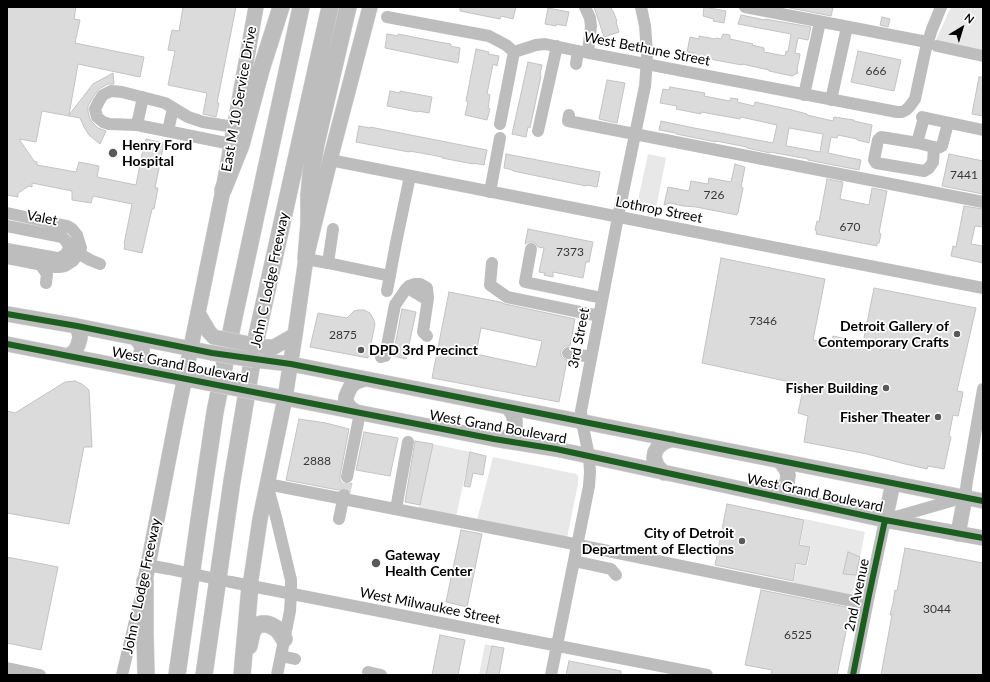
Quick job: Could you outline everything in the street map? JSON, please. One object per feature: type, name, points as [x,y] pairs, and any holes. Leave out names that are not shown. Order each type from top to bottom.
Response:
[{"type":"highway","points":[[223,190],[241,145],[261,70],[281,7]]},
{"type":"highway","name":"John C Lodge Freeway","points":[[177,675],[215,412],[301,7]]},
{"type":"highway","name":"John C Lodge Freeway","points":[[204,675],[232,481],[255,344],[330,7]]},
{"type":"highway","points":[[306,259],[312,166],[348,7]]},
{"type":"highway","points":[[146,573],[146,675]]},
{"type":"highway","points":[[242,675],[250,586]]},
{"type":"highway","points":[[242,675],[252,632],[256,626],[261,624],[272,626],[277,629],[284,639]]},
{"type":"main road","name":"East M 10 Service Drive","points":[[223,190],[256,7]]},
{"type":"main road","points":[[250,586],[260,519],[285,398],[306,259],[370,7]]},
{"type":"main road","name":"John C Lodge Freeway","points":[[146,573],[223,190]]},
{"type":"main road","points":[[198,313],[209,332],[214,337],[267,354],[274,347],[295,335]]},
{"type":"main road","name":"West Grand Boulevard","points":[[7,314],[77,326],[212,353],[267,354],[290,364],[983,501]]},
{"type":"main road","points":[[68,356],[75,351],[78,345],[80,338],[77,326]]},
{"type":"main road","points":[[130,368],[139,358],[142,351],[142,346],[136,338]]},
{"type":"main road","name":"West Grand Boulevard","points":[[7,344],[504,441],[556,449],[885,520],[983,538]]},
{"type":"main road","points":[[358,413],[349,407],[346,397],[351,386],[356,382],[365,379]]},
{"type":"main road","points":[[504,441],[515,427],[513,414],[508,407]]},
{"type":"main road","points":[[664,473],[656,463],[654,458],[655,452],[663,443],[672,439]]},
{"type":"main road","points":[[773,496],[782,491],[787,483],[788,475],[786,468],[780,461]]},
{"type":"main road","points":[[885,520],[893,483]]},
{"type":"main road","points":[[958,534],[966,497]]},
{"type":"street","points":[[576,64],[591,33],[590,18],[585,7]]},
{"type":"street","name":"3rd Street","points":[[551,675],[589,486],[589,456],[581,410],[645,86],[647,64],[646,39],[641,7]]},
{"type":"street","points":[[745,7],[932,44],[983,56]]},
{"type":"street","points":[[932,44],[932,29],[941,7]]},
{"type":"street","points":[[387,17],[489,36],[506,45],[514,52],[500,124]]},
{"type":"street","points":[[804,95],[820,22]]},
{"type":"street","points":[[830,100],[847,27]]},
{"type":"street","name":"West Bethune Street","points":[[514,52],[536,45],[545,44],[830,100],[894,112],[902,112],[912,104],[915,99],[932,44]]},
{"type":"street","points":[[538,131],[557,46]]},
{"type":"street","points":[[231,144],[137,125],[109,124],[96,117],[95,109],[103,95],[111,91],[122,92],[165,104],[188,117],[203,122],[234,127]]},
{"type":"street","points":[[137,125],[143,97]]},
{"type":"street","points":[[168,131],[173,108]]},
{"type":"street","points":[[569,115],[568,121],[983,202]]},
{"type":"street","points":[[918,142],[923,117],[983,130]]},
{"type":"street","points":[[934,147],[933,162],[929,168],[924,171],[876,163],[874,160],[880,137],[918,142],[938,148],[942,146],[948,123]]},
{"type":"street","points":[[490,192],[500,138]]},
{"type":"street","name":"Lothrop Street","points":[[330,160],[983,288]]},
{"type":"street","points":[[386,292],[410,176]]},
{"type":"street","points":[[7,213],[67,226],[77,235],[81,248],[60,258],[7,249]]},
{"type":"street","name":"Valet","points":[[7,226],[59,236],[64,239],[74,251],[100,264]]},
{"type":"street","points":[[326,262],[333,229]]},
{"type":"street","points":[[531,249],[525,282],[602,298]]},
{"type":"street","points":[[7,258],[53,267],[65,266],[73,261],[74,251]]},
{"type":"street","points":[[306,259],[390,276]]},
{"type":"street","points":[[492,263],[490,285],[507,297],[546,307],[599,316]]},
{"type":"street","points":[[40,264],[47,274],[46,283]]},
{"type":"street","points":[[381,357],[385,356],[395,305],[406,289],[415,284],[420,284],[427,288],[428,298],[423,332],[427,336]]},
{"type":"street","points":[[568,353],[591,357]]},
{"type":"street","points":[[885,520],[966,497],[967,481],[983,388]]},
{"type":"street","points":[[348,477],[358,413]]},
{"type":"street","points":[[396,509],[408,442]]},
{"type":"street","points":[[276,675],[290,611],[291,580],[267,484],[344,497],[396,509],[867,604]]},
{"type":"street","points":[[339,519],[344,497]]},
{"type":"street","name":"2nd Avenue","points":[[853,675],[885,520]]},
{"type":"street","points":[[574,561],[611,569],[616,575]]},
{"type":"street","name":"West Milwaukee Street","points":[[146,573],[169,569],[291,594],[327,606],[367,614],[557,646],[707,675]]},
{"type":"street","name":"John C Lodge Freeway","points":[[122,675],[146,573]]},
{"type":"street","points":[[281,656],[295,659]]},
{"type":"street","points":[[7,668],[40,675]]},
{"type":"street","points":[[368,672],[381,675]]},
{"type":"shaded area","points":[[951,7],[983,7],[983,51],[935,42]]},
{"type":"shaded area","points":[[648,154],[666,158],[656,208],[642,205],[638,200]]},
{"type":"shaded area","points":[[433,444],[470,452],[456,517],[419,508]]},
{"type":"shaded area","points":[[493,457],[576,474],[578,476],[578,484],[567,538],[477,520]]},
{"type":"shaded area","points":[[805,519],[865,532],[852,597],[793,584],[797,564],[807,566],[811,547],[800,544]]},
{"type":"shaded area","points":[[485,644],[492,646],[486,675],[479,675]]},
{"type":"building","points":[[7,7],[76,7],[74,19],[80,20],[75,43],[144,57],[140,77],[78,64],[69,115],[93,84],[113,73],[114,84],[108,84],[99,89],[88,106],[90,119],[92,122],[98,128],[106,131],[100,144],[89,135],[80,118],[42,111],[36,142],[19,139],[34,161],[37,162],[37,165],[76,172],[79,162],[99,166],[97,177],[136,185],[146,139],[164,143],[155,188],[158,188],[154,209],[152,209],[142,253],[124,249],[132,204],[93,196],[91,203],[72,200],[72,191],[32,183],[32,187],[29,186],[18,193],[18,197],[7,195]]},
{"type":"building","points":[[183,7],[236,7],[217,103],[219,103],[216,117],[203,114],[207,93],[168,85],[175,51],[168,50],[172,30],[179,31]]},
{"type":"building","points":[[460,7],[516,7],[513,19],[501,16],[500,19],[460,11]]},
{"type":"building","points":[[594,7],[611,7],[617,21],[619,32],[604,37]]},
{"type":"building","points":[[704,7],[726,11],[724,23],[713,21],[714,19],[703,16]]},
{"type":"building","points":[[785,7],[828,7],[833,8],[831,16]]},
{"type":"building","points":[[548,8],[569,12],[566,26],[545,24]]},
{"type":"building","points":[[741,15],[811,27],[808,40],[798,38],[795,53],[800,54],[797,70],[798,73],[792,76],[742,64],[693,56],[694,53],[687,52],[690,37],[699,39],[699,36],[721,39],[723,34],[730,35],[730,39],[764,48],[764,52],[785,56],[786,51],[788,52],[791,34],[738,24]]},
{"type":"building","points":[[882,17],[890,19],[888,27],[880,25]]},
{"type":"building","points":[[387,34],[398,36],[398,34],[451,44],[450,46],[460,48],[458,63],[385,48]]},
{"type":"building","points":[[476,49],[489,52],[488,54],[499,56],[497,66],[493,64],[487,94],[490,95],[488,108],[490,109],[487,120],[465,115],[468,102],[466,101]]},
{"type":"building","points":[[858,51],[901,60],[894,91],[851,82]]},
{"type":"building","points":[[528,62],[542,65],[530,128],[528,127],[526,137],[512,134]]},
{"type":"building","points":[[979,77],[983,77],[983,116],[972,114]]},
{"type":"building","points":[[607,80],[625,83],[617,123],[599,119]]},
{"type":"building","points":[[670,87],[705,93],[704,96],[730,101],[731,98],[738,99],[737,102],[754,106],[755,102],[833,121],[834,117],[854,120],[872,125],[869,143],[838,135],[837,138],[831,137],[828,153],[861,160],[859,170],[659,130],[661,121],[773,143],[777,125],[741,117],[740,119],[676,109],[677,106],[660,103],[663,89],[669,90]],"holes":[[[789,128],[823,134],[820,152],[786,145]]]},
{"type":"building","points":[[390,91],[400,93],[400,91],[432,97],[429,113],[387,106]]},
{"type":"building","points":[[359,126],[487,150],[484,165],[356,142]]},
{"type":"building","points":[[506,154],[600,172],[597,187],[586,186],[504,168]]},
{"type":"building","points":[[949,154],[983,161],[983,194],[942,186]]},
{"type":"building","points":[[735,164],[745,167],[741,187],[743,188],[737,215],[670,203],[664,205],[668,187],[689,191],[691,181],[708,184],[709,178],[731,182]]},
{"type":"building","points":[[827,179],[843,182],[840,199],[869,205],[872,188],[887,191],[879,233],[881,234],[877,246],[816,234],[817,231],[815,230],[817,221],[819,222]]},
{"type":"building","points":[[964,206],[983,209],[983,227],[975,226],[971,244],[983,246],[983,263],[951,256],[953,246],[956,247]]},
{"type":"building","points":[[528,229],[593,242],[589,262],[586,262],[583,278],[553,272],[553,277],[539,272],[544,248],[538,247],[533,242],[525,244]]},
{"type":"building","points":[[721,258],[825,279],[813,340],[832,344],[833,336],[863,343],[874,288],[976,308],[957,391],[963,392],[961,403],[958,416],[953,415],[949,436],[951,437],[944,469],[928,466],[927,469],[867,454],[804,442],[808,416],[798,413],[804,385],[702,363]]},
{"type":"building","points":[[449,292],[575,319],[570,346],[565,346],[561,351],[561,356],[567,360],[559,402],[432,378]],"holes":[[[481,328],[542,341],[536,367],[476,354]]]},
{"type":"building","points":[[402,309],[416,312],[406,359],[393,356]]},
{"type":"building","points":[[364,310],[370,313],[375,324],[368,358],[310,347],[318,313],[347,318],[354,311]]},
{"type":"building","points":[[75,381],[82,384],[89,390],[92,447],[84,447],[69,524],[7,513],[7,411],[15,413],[65,382]]},
{"type":"building","points":[[299,419],[326,423],[349,429],[340,480],[342,483],[346,484],[352,483],[350,491],[345,488],[338,490],[286,480]]},
{"type":"building","points":[[364,432],[398,438],[390,476],[356,470]]},
{"type":"building","points":[[415,441],[433,444],[420,505],[405,502]]},
{"type":"building","points":[[470,452],[486,456],[483,475],[473,473],[470,487],[464,486]]},
{"type":"building","points":[[727,504],[804,520],[799,545],[810,547],[806,565],[796,563],[793,581],[715,565]]},
{"type":"building","points":[[461,530],[482,534],[467,607],[446,602]]},
{"type":"building","points":[[905,548],[983,563],[983,675],[881,675],[892,615],[890,615],[895,590],[897,591]]},
{"type":"building","points":[[848,552],[860,557],[856,575],[843,574]]},
{"type":"building","points":[[7,557],[58,567],[41,650],[7,643]]},
{"type":"building","points":[[761,590],[851,608],[837,675],[777,675],[771,674],[772,670],[745,665]]},
{"type":"building","points":[[440,635],[465,640],[458,675],[432,675]]},
{"type":"building","points":[[492,646],[504,648],[499,675],[486,675]]},
{"type":"building","points":[[569,661],[621,671],[621,675],[566,675]]},
{"type":"tunnel","points":[[344,495],[347,477]]},
{"type":"cycle path","points":[[7,314],[77,326],[212,353],[291,364],[983,501]]},
{"type":"cycle path","points":[[7,344],[494,439],[556,449],[885,520],[983,538]]},
{"type":"cycle path","points":[[853,675],[885,520]]},
{"type":"place","name":"Henry Ford Hospital","points":[[113,153]]},
{"type":"place","name":"Detroit Gallery of Contemporary Crafts","points":[[957,334]]},
{"type":"place","name":"DPD 3rd Precinct","points":[[361,350]]},
{"type":"place","name":"Fisher Building","points":[[886,388]]},
{"type":"place","name":"Fisher Theater","points":[[938,417]]},
{"type":"place","name":"City of Detroit Department of Elections","points":[[742,541]]},
{"type":"place","name":"Gateway Health Center","points":[[376,563]]}]
